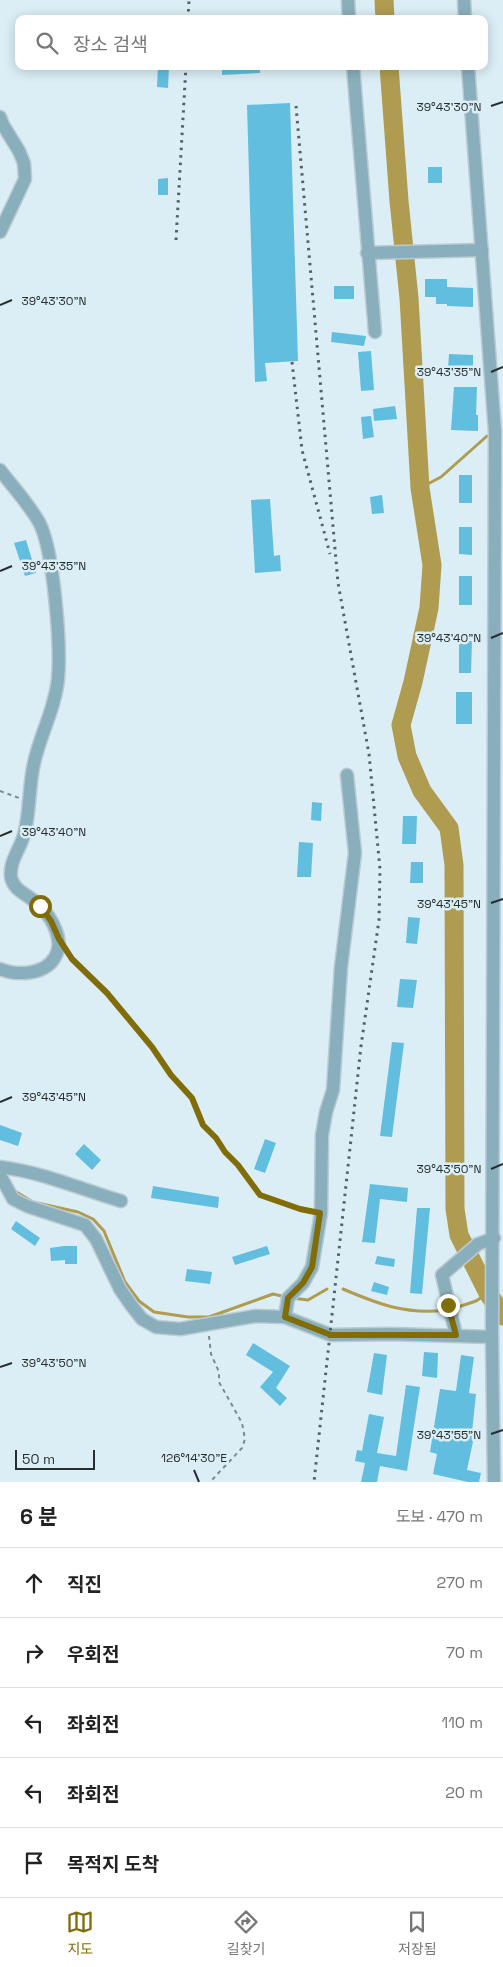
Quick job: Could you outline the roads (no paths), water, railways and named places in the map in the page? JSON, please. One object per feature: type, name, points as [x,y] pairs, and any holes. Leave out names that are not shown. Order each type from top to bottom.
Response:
[{"type":"street","points":[[348,0],[349,15]]},
{"type":"street","points":[[464,0],[465,15]]},
{"type":"street","points":[[353,70],[375,332]]},
{"type":"street","points":[[468,70],[494,416],[499,1125],[492,1330],[494,1482]]},
{"type":"street","points":[[0,117],[24,163],[25,179],[0,232]]},
{"type":"street","points":[[368,253],[482,250]]},
{"type":"street","points":[[494,416],[503,404]]},
{"type":"street","points":[[0,470],[39,523],[46,540],[53,584],[58,645],[58,679],[53,704],[34,762],[25,831],[11,867],[11,880],[16,887],[40,906],[51,921],[59,939],[55,957],[42,968],[26,973],[8,972],[0,969]]},
{"type":"street","points":[[285,1317],[288,1298],[303,1283],[312,1267],[320,1213],[322,1135],[326,1112],[333,1090],[341,966],[355,853],[347,775]]},
{"type":"street","points":[[0,1167],[52,1178],[89,1192],[121,1200]]},
{"type":"street","points":[[0,1175],[13,1199],[27,1206],[84,1225],[96,1239],[120,1289],[142,1319],[156,1327],[172,1328],[211,1325],[256,1316],[285,1317],[331,1335],[456,1335],[492,1330]]},
{"type":"street","points":[[456,1335],[442,1275],[478,1244],[494,1238]]},
{"type":"waterway","points":[[384,0],[385,15]]},
{"type":"waterway","points":[[389,70],[399,201],[409,298],[420,488],[432,565],[429,608],[413,682],[401,725],[407,756],[422,791],[449,828],[454,865],[455,1209],[459,1235],[488,1293],[503,1316]]},
{"type":"waterway","points":[[420,488],[441,477],[487,436]]},
{"type":"waterway","points":[[13,1190],[33,1202],[78,1212],[93,1219],[104,1231],[125,1282],[139,1301],[154,1312],[188,1317],[209,1317],[273,1294],[286,1297]]},
{"type":"waterway","points":[[292,1298],[308,1300],[327,1289]]},
{"type":"waterway","points":[[343,1289],[380,1304],[405,1310],[446,1310]]},
{"type":"waterway","points":[[452,1309],[476,1301],[488,1293]]},
{"type":"railway","points":[[188,15],[189,0]]},
{"type":"railway","points":[[176,240],[186,70]]},
{"type":"railway","points":[[296,106],[338,583],[369,754],[380,869],[379,920],[361,1046],[314,1482]]},
{"type":"railway","points":[[292,362],[302,450],[330,554]]}]
